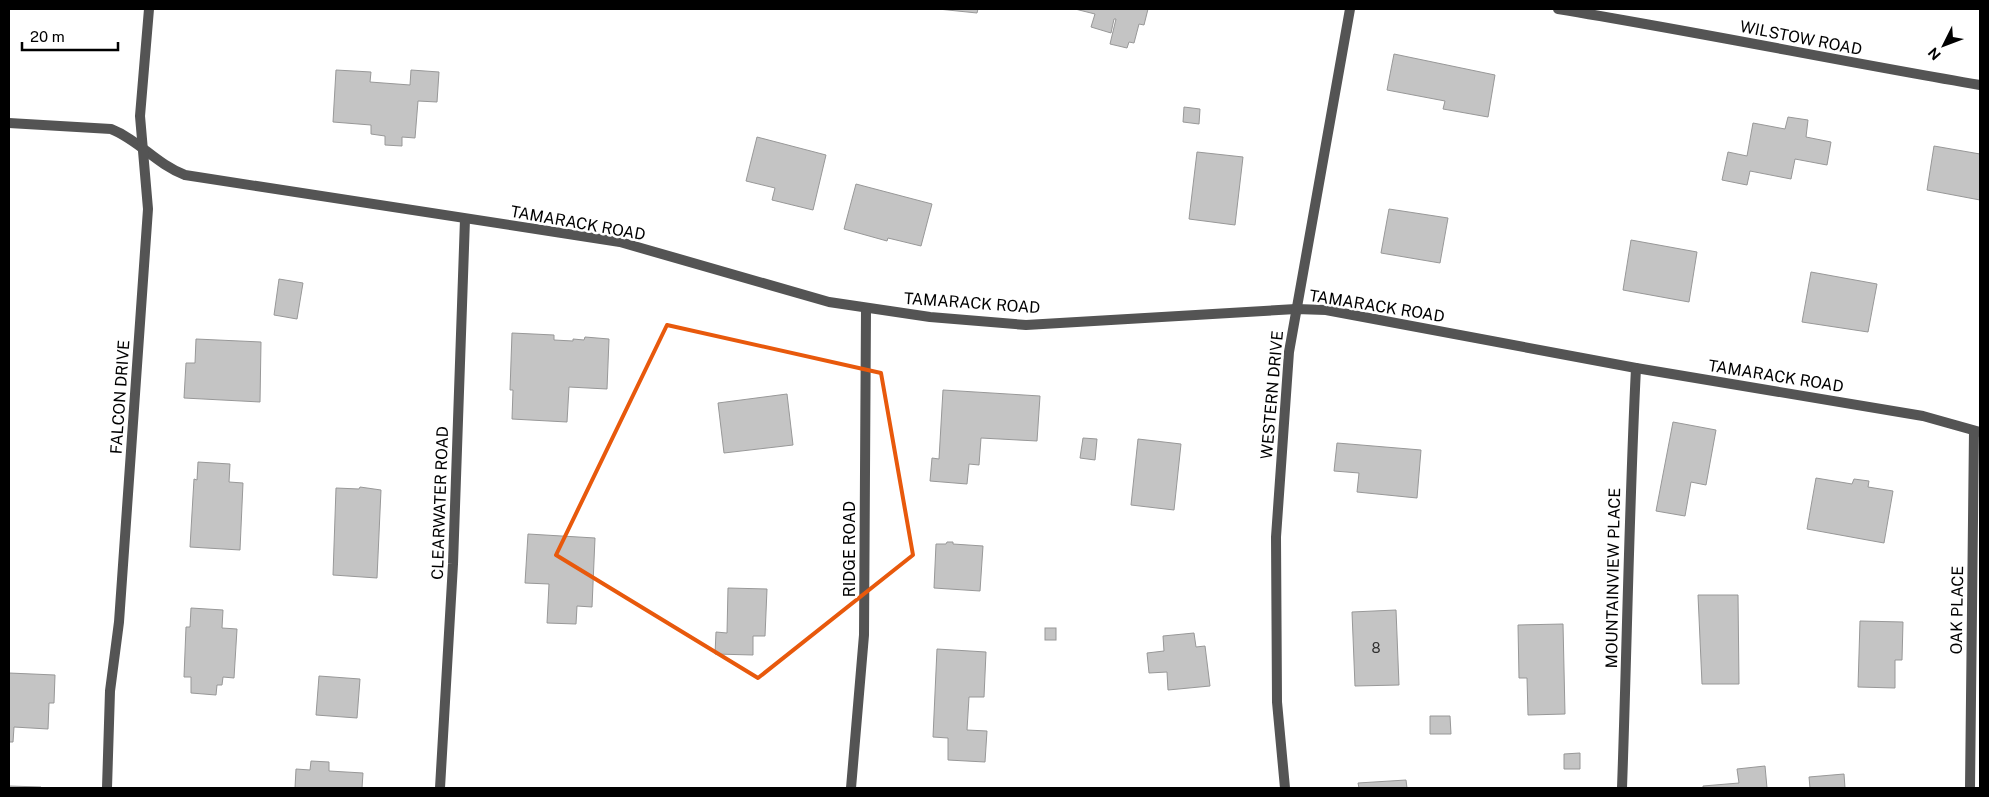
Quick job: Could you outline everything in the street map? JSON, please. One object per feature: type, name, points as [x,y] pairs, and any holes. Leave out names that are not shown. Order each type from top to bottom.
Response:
[{"type":"street","name":"FALCON DRIVE","points":[[107,788],[110,691],[119,622],[148,209],[145,150],[140,116],[149,9]]},
{"type":"street","name":"WESTERN DRIVE","points":[[1285,788],[1278,702],[1276,537],[1289,352],[1350,9]]},
{"type":"street","name":"WILSTOW ROAD","points":[[1558,9],[1673,28],[1980,85]]},
{"type":"street","name":"TAMARACK ROAD","points":[[9,123],[111,129],[125,135],[167,168],[185,175],[620,242],[829,302],[866,309],[1026,325],[1296,309],[1326,310],[1636,368],[1922,416],[1977,432]]},
{"type":"street","name":"CLEARWATER ROAD","points":[[440,788],[453,564],[465,219]]},
{"type":"street","name":"RIDGE ROAD","points":[[852,788],[864,635],[866,309]]},
{"type":"street","name":"MOUNTAINVIEW PLACE","points":[[1622,788],[1628,635],[1630,500],[1636,368]]},
{"type":"street","name":"OAK PLACE","points":[[1970,788],[1977,432]]},
{"type":"highlighted area","points":[[667,325],[881,373],[913,555],[758,678],[556,555]]},
{"type":"building","points":[[938,9],[978,9],[977,13]]},
{"type":"building","points":[[1075,9],[1148,9],[1144,25],[1139,24],[1134,43],[1129,42],[1127,48],[1110,44],[1116,19],[1114,19],[1111,33],[1091,27],[1095,14]]},
{"type":"building","points":[[1394,54],[1495,75],[1488,117],[1443,109],[1445,101],[1387,90]]},
{"type":"building","points":[[336,70],[371,72],[370,82],[410,85],[411,70],[439,72],[437,102],[418,101],[415,138],[402,137],[402,146],[385,145],[385,136],[371,134],[371,125],[333,122]]},
{"type":"building","points":[[1184,107],[1200,109],[1199,124],[1183,122]]},
{"type":"building","points":[[1788,117],[1808,120],[1806,137],[1831,142],[1827,165],[1795,159],[1791,179],[1750,171],[1747,185],[1722,180],[1728,152],[1747,156],[1753,123],[1785,129]]},
{"type":"building","points":[[757,137],[826,155],[813,210],[772,200],[775,188],[746,181]]},
{"type":"building","points":[[1934,146],[1980,154],[1980,200],[1927,190]]},
{"type":"building","points":[[1197,152],[1243,157],[1235,225],[1189,219]]},
{"type":"building","points":[[856,184],[932,204],[921,246],[888,238],[887,241],[844,229]]},
{"type":"building","points":[[1389,209],[1448,218],[1440,263],[1381,253]]},
{"type":"building","points":[[1631,240],[1697,252],[1689,302],[1623,290]]},
{"type":"building","points":[[1811,272],[1877,284],[1868,332],[1802,322]]},
{"type":"building","points":[[279,279],[303,283],[297,319],[274,315]]},
{"type":"building","points":[[512,333],[554,335],[554,340],[584,340],[585,337],[609,339],[607,389],[569,387],[567,422],[512,419],[513,390],[510,390]]},
{"type":"building","points":[[196,339],[261,342],[260,402],[184,398],[186,363],[195,363]]},
{"type":"building","points":[[943,390],[1040,396],[1037,441],[981,438],[979,465],[969,464],[967,484],[930,481],[932,458],[939,459]]},
{"type":"building","points":[[787,394],[793,445],[724,453],[718,403]]},
{"type":"building","points":[[1673,422],[1716,430],[1706,485],[1691,482],[1685,516],[1656,511]]},
{"type":"building","points":[[1083,438],[1097,439],[1095,460],[1080,458]]},
{"type":"building","points":[[1138,439],[1181,444],[1174,510],[1131,505]]},
{"type":"building","points":[[1337,443],[1421,450],[1417,498],[1357,492],[1359,473],[1334,471]]},
{"type":"building","points":[[198,462],[230,464],[229,482],[243,483],[240,550],[190,547],[194,479],[197,480]]},
{"type":"building","points":[[1816,478],[1852,484],[1854,479],[1869,481],[1868,487],[1893,491],[1884,543],[1807,529]]},
{"type":"building","points":[[360,487],[381,490],[377,578],[333,575],[336,488],[359,489]]},
{"type":"building","points":[[528,534],[595,538],[592,607],[577,606],[576,624],[547,623],[549,584],[525,583]]},
{"type":"building","points":[[947,542],[983,546],[980,591],[934,588],[936,544],[946,544]]},
{"type":"building","points":[[728,588],[767,589],[765,636],[753,636],[753,655],[715,654],[716,632],[727,633]]},
{"type":"building","points":[[1698,595],[1738,595],[1739,684],[1702,684]]},
{"type":"building","points":[[191,608],[223,610],[222,628],[237,629],[234,678],[223,677],[222,685],[217,685],[216,695],[191,693],[191,677],[184,677],[186,627],[190,627]]},
{"type":"building","points":[[1396,610],[1399,685],[1355,686],[1352,612]]},
{"type":"building","points":[[1860,621],[1903,622],[1902,660],[1895,660],[1895,688],[1858,687]]},
{"type":"building","points":[[1563,624],[1565,714],[1528,715],[1527,678],[1519,678],[1518,625]]},
{"type":"building","points":[[1045,628],[1056,628],[1056,640],[1045,640]]},
{"type":"building","points":[[1194,633],[1196,647],[1205,646],[1210,686],[1168,690],[1167,672],[1149,673],[1147,653],[1164,651],[1163,636]]},
{"type":"building","points":[[937,649],[986,652],[984,697],[969,697],[967,730],[987,731],[985,762],[948,760],[948,738],[933,737]]},
{"type":"building","points":[[9,673],[55,675],[54,703],[49,703],[48,729],[14,727],[13,742],[9,742]]},
{"type":"building","points":[[319,676],[360,679],[357,718],[316,715]]},
{"type":"building","points":[[1430,716],[1450,716],[1451,734],[1430,734]]},
{"type":"building","points":[[1580,753],[1580,769],[1564,769],[1564,754]]},
{"type":"building","points":[[311,761],[329,762],[329,771],[363,773],[362,788],[295,788],[296,769],[310,770]]},
{"type":"building","points":[[1765,766],[1767,788],[1703,788],[1703,786],[1739,783],[1737,769]]},
{"type":"building","points":[[1844,774],[1845,788],[1810,788],[1809,777]]},
{"type":"building","points":[[1406,780],[1407,788],[1359,788],[1358,783]]},
{"type":"building","points":[[9,786],[41,787],[41,788],[9,788]]}]
